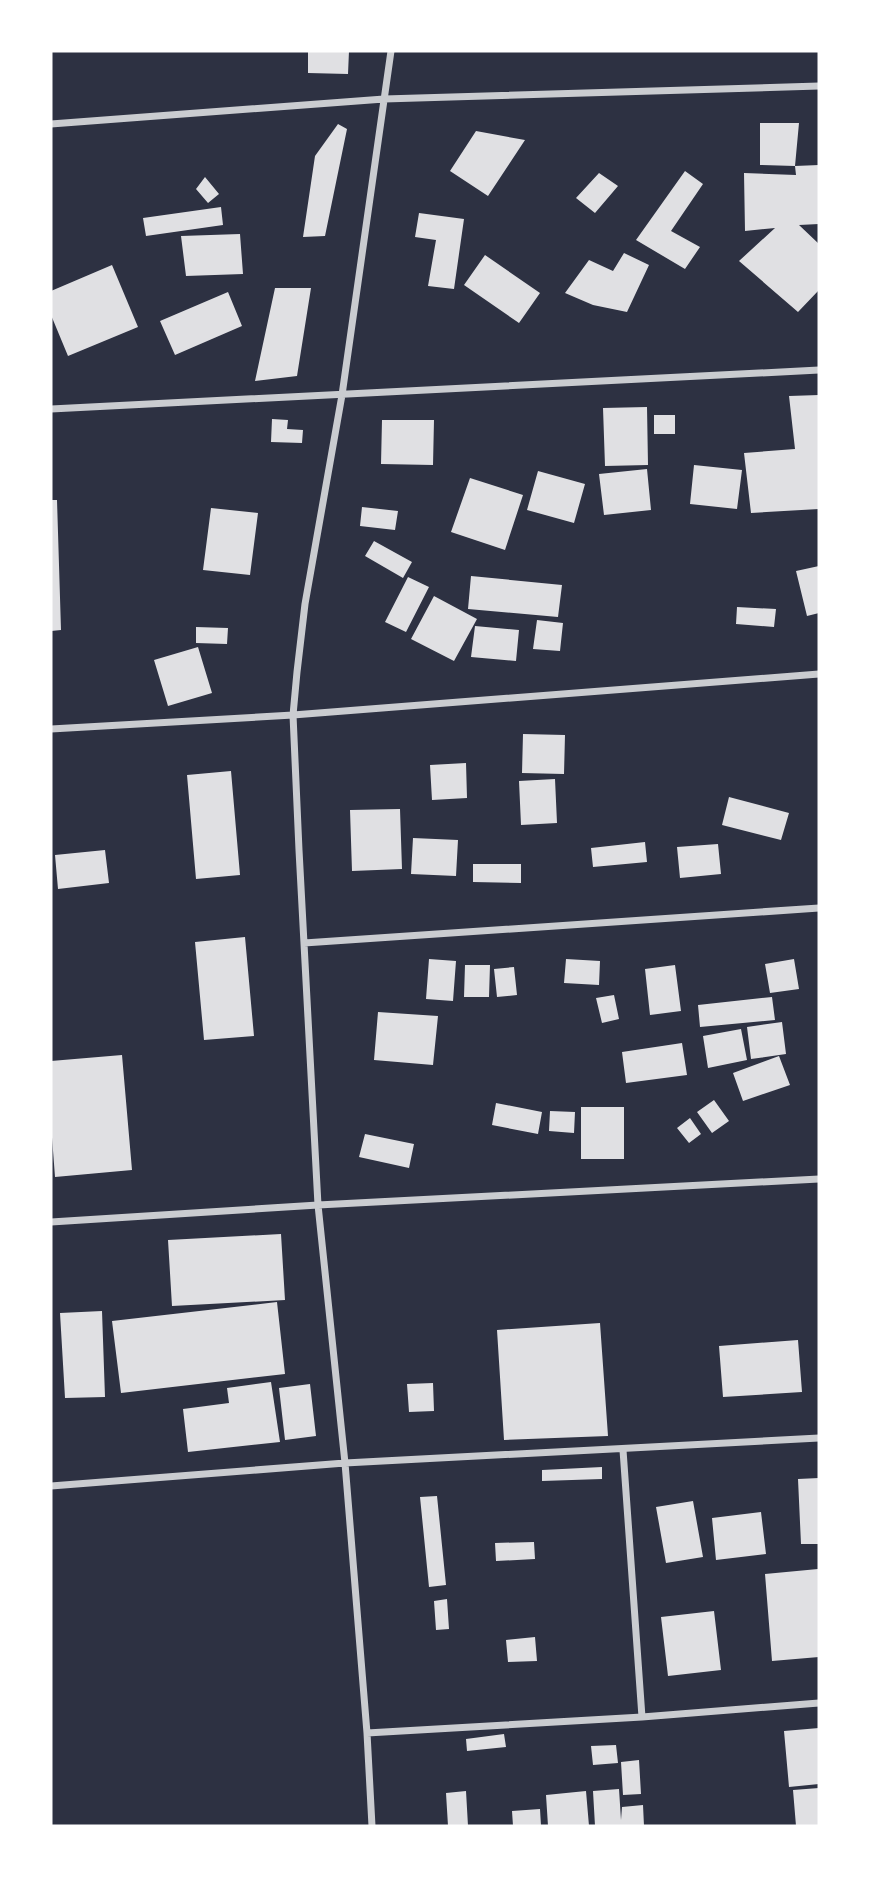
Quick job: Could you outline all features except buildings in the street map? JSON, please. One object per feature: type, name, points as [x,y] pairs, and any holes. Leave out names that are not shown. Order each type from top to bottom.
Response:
[{"type":"street","points":[[372,1826],[345,1464],[318,1205],[293,715],[305,604],[342,395],[391,51]]},
{"type":"street","points":[[51,124],[384,99],[819,86]]},
{"type":"street","points":[[51,409],[819,370]]},
{"type":"street","points":[[51,729],[293,715],[819,674]]},
{"type":"street","points":[[304,943],[819,908]]},
{"type":"street","points":[[51,1222],[819,1179]]},
{"type":"street","points":[[51,1486],[345,1464],[819,1438]]},
{"type":"street","points":[[623,1450],[642,1717]]},
{"type":"street","points":[[367,1733],[642,1717],[819,1703]]}]
